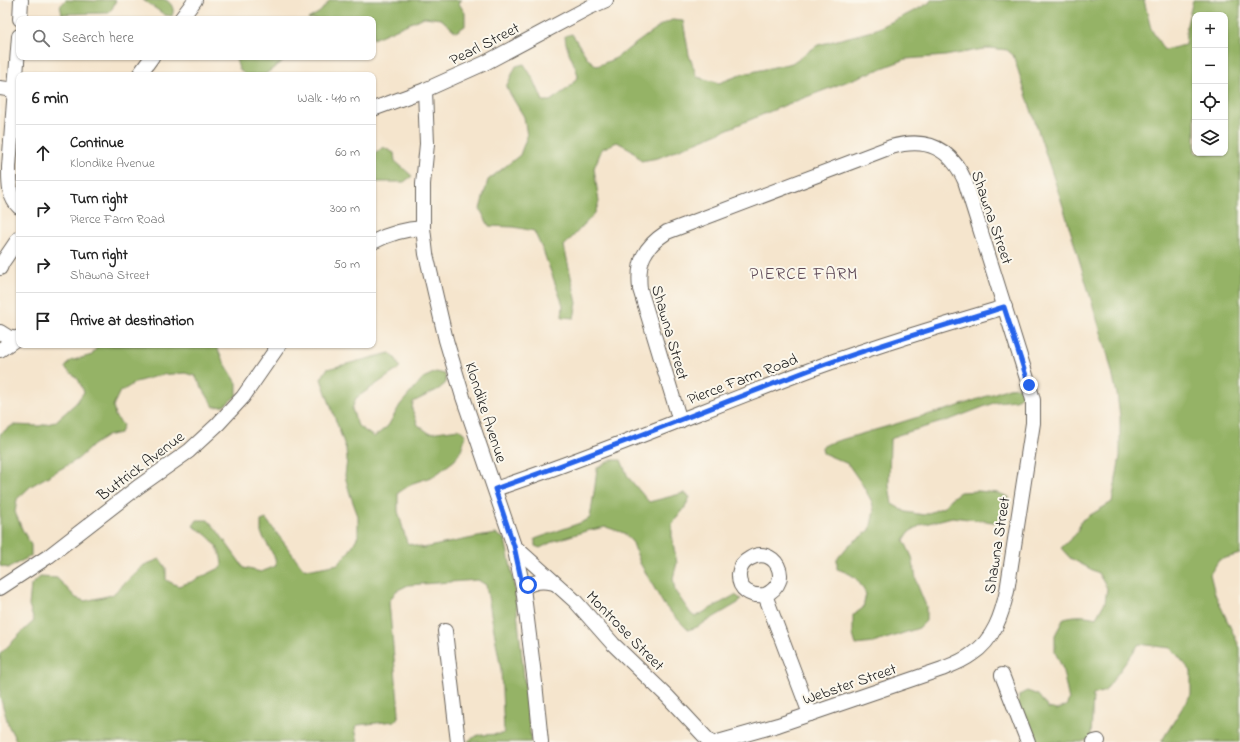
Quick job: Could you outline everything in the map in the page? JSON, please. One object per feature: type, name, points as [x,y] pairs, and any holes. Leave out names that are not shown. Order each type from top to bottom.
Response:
[{"type":"street","points":[[20,16],[21,0]]},
{"type":"street","points":[[183,16],[195,0]]},
{"type":"street","name":"Pearl Street","points":[[376,108],[425,90],[485,63],[588,8],[606,0]]},
{"type":"street","points":[[16,72],[17,60]]},
{"type":"street","points":[[141,72],[150,60]]},
{"type":"street","points":[[16,76],[9,167],[9,182],[12,197],[16,203]]},
{"type":"street","points":[[0,88],[15,90]]},
{"type":"street","name":"Klondike Avenue","points":[[425,90],[427,144],[423,184],[423,228],[426,254],[446,340],[463,397],[514,546],[523,588],[541,742]]},
{"type":"street","name":"Shawna Street","points":[[680,421],[640,289],[640,266],[648,248],[655,240],[667,232],[891,146],[912,143],[929,145],[948,155],[956,164],[965,182],[1031,392],[1034,415],[1006,598],[999,620],[993,632],[985,642]]},
{"type":"street","points":[[376,240],[406,229],[423,228]]},
{"type":"street","points":[[0,268],[16,242]]},
{"type":"street","name":"Pierce Farm Road","points":[[495,489],[564,465],[883,344],[1004,307]]},
{"type":"street","points":[[0,332],[8,337],[16,338]]},
{"type":"street","points":[[0,350],[16,339]]},
{"type":"street","name":"Buttrick Avenue","points":[[0,587],[49,556],[132,492],[189,451],[218,424],[243,397],[277,348]]},
{"type":"street","name":"Montrose Street","points":[[514,546],[575,601],[613,644],[667,696],[710,742]]},
{"type":"street","points":[[523,588],[538,581],[554,583]]},
{"type":"street","points":[[766,595],[810,714]]},
{"type":"street","points":[[445,631],[458,742]]},
{"type":"street","name":"Webster Street","points":[[718,742],[778,725],[942,669],[960,662],[974,653],[985,642]]},
{"type":"street","points":[[1002,674],[1028,742]]},
{"type":"green space","points":[[66,0],[116,0],[112,9],[108,13],[62,14],[60,6]]},
{"type":"green space","points":[[143,0],[166,0],[172,7],[172,16],[165,15]]},
{"type":"green space","points":[[330,0],[462,0],[458,2],[465,13],[465,26],[456,32],[441,19],[424,17],[376,38],[376,16],[313,16],[320,12]]},
{"type":"green space","points":[[931,0],[1144,0],[1151,29],[1164,50],[1185,45],[1187,24],[1193,0],[1240,0],[1240,554],[1219,560],[1210,574],[1215,594],[1240,648],[1240,742],[1161,742],[1191,694],[1191,671],[1171,648],[1139,644],[1105,691],[1093,695],[1091,738],[1081,742],[1032,742],[1018,704],[1019,695],[1027,691],[1038,695],[1048,708],[1057,710],[1066,706],[1069,700],[1062,667],[1055,652],[1055,635],[1064,618],[1072,616],[1088,616],[1096,618],[1105,602],[1107,588],[1098,573],[1070,558],[1061,548],[1076,534],[1082,520],[1112,502],[1120,456],[1120,417],[1117,394],[1108,356],[1063,206],[1013,55],[1007,50],[989,48],[945,56],[906,59],[788,104],[658,158],[641,161],[632,150],[617,142],[602,149],[594,168],[599,202],[595,213],[564,246],[577,303],[574,318],[562,317],[563,305],[544,253],[534,231],[514,227],[489,226],[480,209],[488,180],[520,155],[527,136],[524,117],[506,87],[516,66],[524,64],[534,80],[543,101],[550,101],[570,87],[578,76],[567,47],[565,36],[572,34],[588,59],[597,66],[616,58],[661,25],[672,20],[683,21],[689,55],[697,77],[719,83],[743,74],[792,63],[818,45],[872,31],[929,3]]},
{"type":"green space","points":[[236,60],[285,60],[268,72],[242,72],[239,69]]},
{"type":"green space","points":[[383,147],[394,153],[395,161],[412,176],[404,182],[376,182],[376,153]]},
{"type":"green space","points":[[96,348],[217,348],[237,383],[237,395],[224,406],[214,407],[195,376],[185,373],[160,375],[136,382],[119,393],[113,406],[115,416],[123,425],[120,433],[107,436],[93,445],[78,459],[31,486],[17,499],[15,512],[31,545],[31,556],[8,568],[0,566],[0,434],[13,425],[39,426],[55,422],[76,403],[84,392],[78,379],[65,368],[70,361],[92,355]]},
{"type":"green space","points":[[390,353],[396,359],[400,368],[356,398],[352,409],[358,426],[374,437],[388,426],[400,405],[423,378],[436,372],[445,374],[446,383],[439,389],[413,402],[412,409],[418,425],[429,433],[459,429],[466,435],[461,450],[455,460],[434,476],[413,483],[398,493],[398,511],[407,543],[423,548],[496,534],[505,539],[514,583],[531,742],[468,742],[478,735],[502,734],[504,732],[501,670],[486,585],[478,580],[408,585],[396,591],[389,602],[399,713],[398,717],[395,721],[358,725],[355,728],[358,742],[17,742],[9,727],[0,699],[0,654],[34,621],[29,606],[31,585],[40,577],[57,578],[76,598],[85,601],[112,595],[144,565],[160,559],[166,568],[166,580],[178,586],[191,582],[222,567],[220,554],[214,543],[210,538],[193,526],[197,520],[208,520],[244,568],[261,572],[276,566],[275,558],[261,533],[261,521],[266,519],[303,568],[312,569],[338,564],[350,550],[358,536],[358,516],[345,476],[347,460],[346,449],[321,379],[327,369]]},
{"type":"green space","points":[[1009,388],[1022,388],[1022,396],[1016,400],[996,402],[952,419],[898,435],[890,440],[889,485],[892,504],[906,512],[924,515],[944,507],[950,499],[960,492],[978,491],[998,493],[1009,497],[1008,508],[1001,523],[952,517],[921,525],[909,532],[904,540],[912,557],[917,584],[926,606],[926,621],[919,628],[873,643],[856,645],[853,635],[853,615],[863,608],[866,594],[852,575],[837,569],[837,559],[849,545],[870,530],[874,511],[872,502],[848,464],[823,453],[822,447],[830,443],[953,408]]},
{"type":"green space","points":[[611,460],[621,460],[628,477],[649,502],[684,493],[690,497],[684,509],[672,524],[672,538],[677,563],[673,578],[675,591],[691,614],[695,617],[735,595],[741,599],[738,603],[697,627],[688,630],[664,605],[640,563],[633,543],[624,533],[606,527],[586,531],[554,541],[540,548],[535,546],[535,539],[590,518],[597,468]]},
{"type":"district","name":"PIERCE FARM","points":[[804,273]]},
{"type":"route","points":[[528,585],[523,588],[514,546],[495,489],[564,465],[815,368],[883,344],[1004,307],[1029,385]]}]
